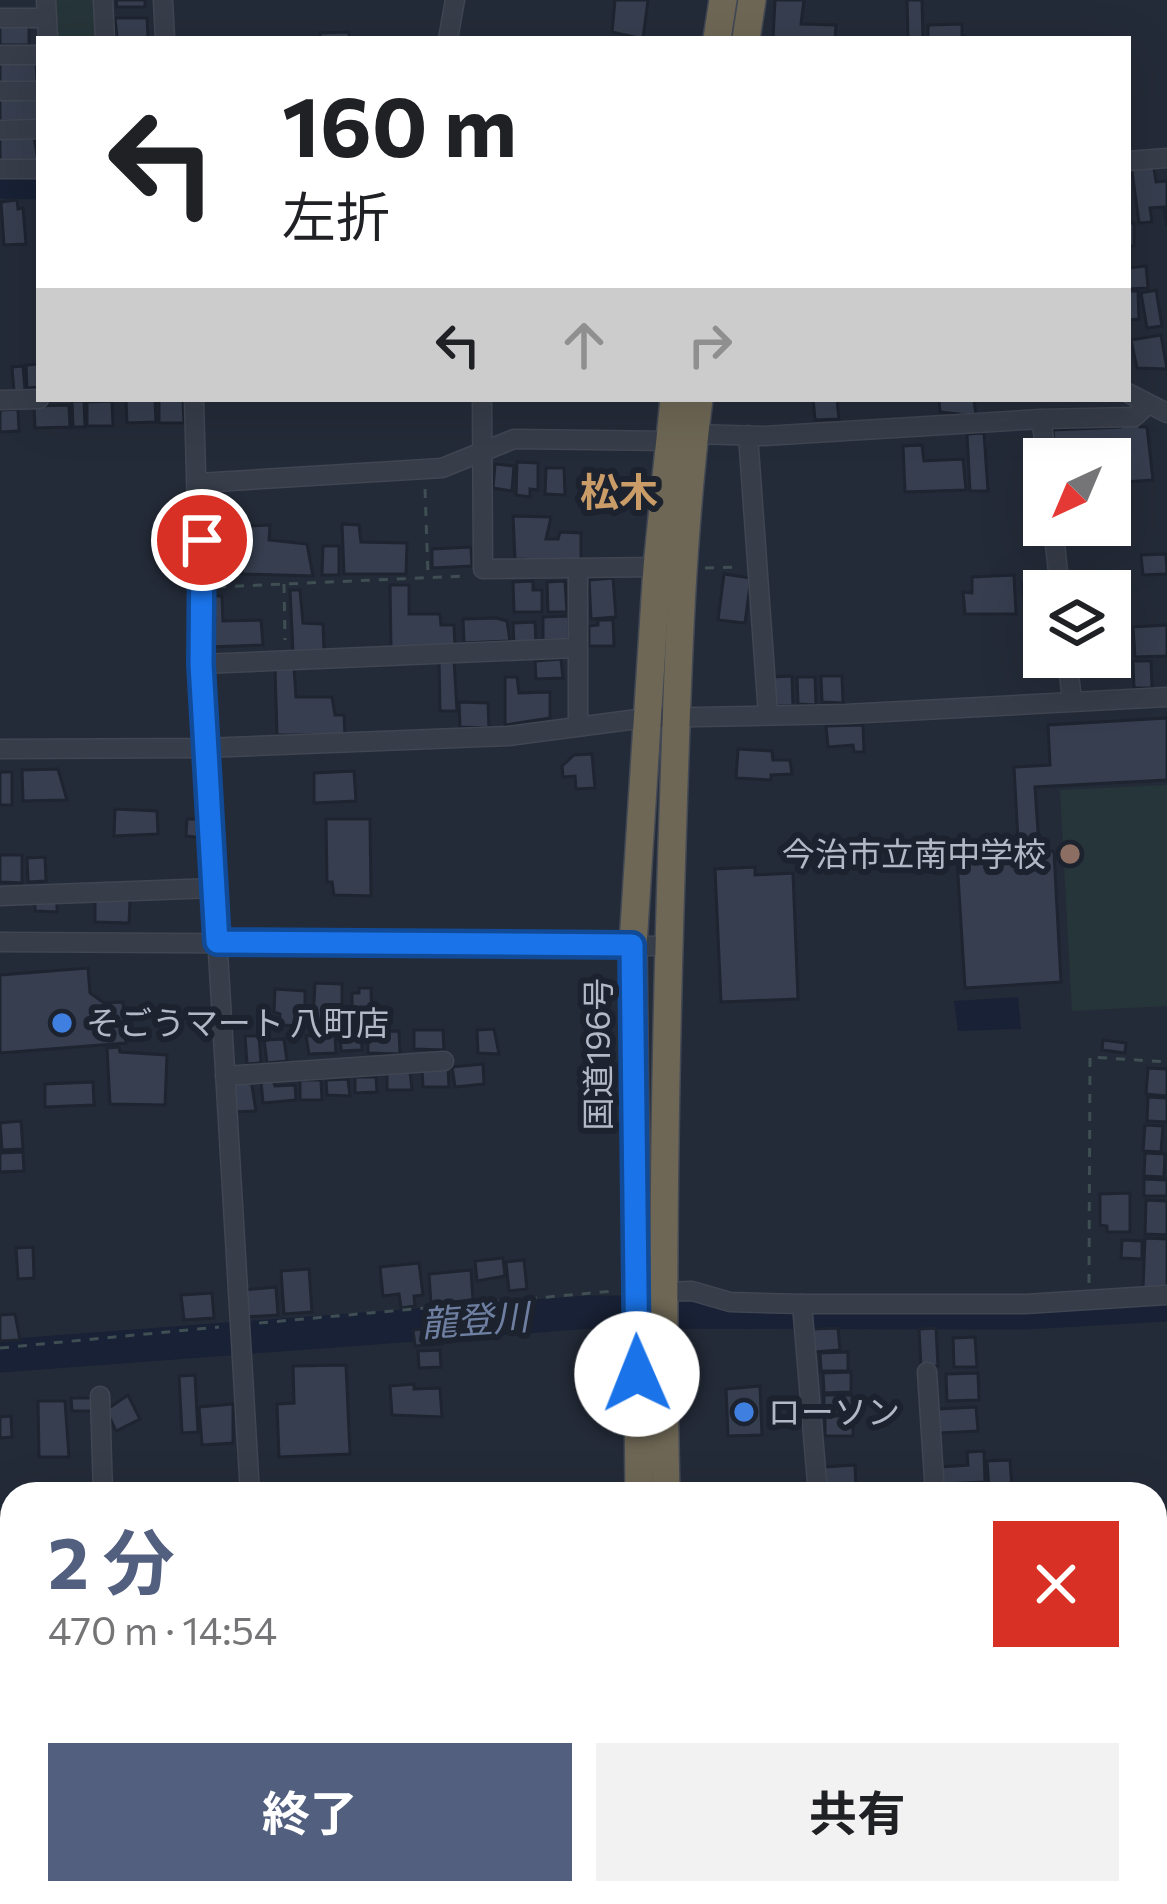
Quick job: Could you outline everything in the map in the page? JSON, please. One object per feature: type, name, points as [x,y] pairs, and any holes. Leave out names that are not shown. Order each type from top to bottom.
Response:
[{"type":"highway","points":[[717,36],[723,0]]},
{"type":"highway","points":[[746,36],[752,0]]},
{"type":"highway","name":"国道196号","points":[[648,1294],[686,568],[682,437],[675,402]]},
{"type":"highway","name":"国道196号","points":[[665,1482],[649,1331],[632,945],[656,567],[682,437],[698,402]]},
{"type":"highway","name":"国道196号","points":[[640,1482],[649,1331]]},
{"type":"street","points":[[103,0],[105,36]]},
{"type":"street","points":[[163,0],[165,36]]},
{"type":"street","points":[[449,36],[455,0]]},
{"type":"street","points":[[0,17],[46,9]]},
{"type":"street","points":[[0,55],[36,55]]},
{"type":"street","points":[[0,91],[36,91]]},
{"type":"street","points":[[0,130],[36,130]]},
{"type":"street","points":[[1131,160],[1167,158]]},
{"type":"street","points":[[0,169],[36,169]]},
{"type":"street","points":[[1131,395],[1167,413]]},
{"type":"street","points":[[0,400],[36,399]]},
{"type":"street","points":[[194,402],[205,748],[249,1482]]},
{"type":"street","points":[[482,402],[483,568],[656,567]]},
{"type":"street","points":[[199,483],[424,469],[514,439],[748,435],[1134,417],[1147,405]]},
{"type":"street","points":[[1041,419],[1044,438]]},
{"type":"street","points":[[748,435],[768,715]]},
{"type":"street","points":[[578,569],[578,726]]},
{"type":"street","points":[[201,664],[575,648]]},
{"type":"street","points":[[1069,678],[1072,700]]},
{"type":"street","points":[[0,749],[205,748],[508,736],[645,718],[1167,697]]},
{"type":"street","points":[[0,896],[214,888]]},
{"type":"street","points":[[0,942],[669,946]]},
{"type":"street","points":[[225,1076],[444,1061]]},
{"type":"street","points":[[648,1294],[692,1292],[730,1302],[802,1304],[1167,1295]]},
{"type":"street","points":[[802,1304],[817,1482]]},
{"type":"street","points":[[927,1372],[934,1482]]},
{"type":"street","points":[[100,1396],[103,1482]]},
{"type":"path","points":[[424,469],[428,577]]},
{"type":"path","points":[[686,568],[757,566]]},
{"type":"path","points":[[201,587],[474,575],[483,568]]},
{"type":"path","points":[[284,584],[285,660]]},
{"type":"path","points":[[1089,1300],[1090,1057],[1167,1062]]},
{"type":"path","points":[[0,1348],[648,1294]]},
{"type":"shaded area","points":[[56,0],[100,0],[102,36],[57,36]]},
{"type":"shaded area","points":[[1167,785],[1167,1006],[1072,1011],[1060,790]]},
{"type":"water","points":[[1018,997],[1021,1029],[958,1031],[954,1001]]},
{"type":"building","points":[[116,0],[145,0],[145,7],[117,7]]},
{"type":"building","points":[[615,0],[648,0],[643,36],[612,32]]},
{"type":"building","points":[[775,0],[804,0],[801,24],[836,25],[835,36],[773,36]]},
{"type":"building","points":[[907,0],[922,0],[923,36],[908,36]]},
{"type":"building","points":[[115,18],[147,18],[148,36],[117,36]]},
{"type":"building","points":[[0,24],[29,24],[29,45],[0,45]]},
{"type":"building","points":[[962,24],[964,36],[928,36],[928,25]]},
{"type":"building","points":[[349,32],[349,36],[320,36]]},
{"type":"building","points":[[0,60],[36,60],[36,83],[0,83]]},
{"type":"building","points":[[0,99],[36,99],[36,121],[0,121]]},
{"type":"building","points":[[0,136],[34,136],[36,161],[0,161]]},
{"type":"building","points":[[1153,161],[1156,182],[1167,181],[1167,226],[1164,207],[1150,208],[1152,222],[1139,223],[1131,164]]},
{"type":"building","points":[[17,200],[18,209],[23,208],[26,244],[4,245],[1,202]]},
{"type":"building","points":[[1146,266],[1148,288],[1131,289],[1131,268]]},
{"type":"building","points":[[1156,290],[1162,326],[1147,328],[1141,293]]},
{"type":"building","points":[[1131,291],[1138,291],[1139,319],[1131,320]]},
{"type":"building","points":[[1161,335],[1167,369],[1137,368],[1131,340]]},
{"type":"building","points":[[36,364],[36,387],[27,388],[26,365]]},
{"type":"building","points":[[23,366],[25,390],[14,391],[12,367]]},
{"type":"building","points":[[72,402],[84,402],[85,427],[73,427]]},
{"type":"building","points":[[87,402],[112,402],[113,426],[87,426]]},
{"type":"building","points":[[126,402],[155,402],[156,422],[127,423]]},
{"type":"building","points":[[159,402],[183,402],[184,423],[159,423]]},
{"type":"building","points":[[813,402],[837,402],[839,419],[815,420]]},
{"type":"building","points":[[939,402],[974,402],[976,416],[940,412]]},
{"type":"building","points":[[69,405],[70,427],[35,428],[34,406]]},
{"type":"building","points":[[18,409],[19,431],[0,432],[0,410]]},
{"type":"building","points":[[1120,419],[1140,419],[1140,427],[1147,427],[1153,480],[1131,482],[1131,438],[1054,438],[1053,430],[1120,427]]},
{"type":"building","points":[[984,433],[988,491],[970,491],[967,434]]},
{"type":"building","points":[[922,445],[924,461],[963,459],[966,490],[905,492],[903,446]]},
{"type":"building","points":[[517,462],[538,463],[538,490],[530,489],[530,497],[516,495]]},
{"type":"building","points":[[495,464],[514,466],[512,491],[493,488]]},
{"type":"building","points":[[546,468],[564,468],[565,495],[545,494]]},
{"type":"building","points":[[513,516],[551,517],[546,539],[558,539],[560,532],[581,533],[581,561],[515,559]]},
{"type":"building","points":[[342,524],[359,525],[361,542],[407,543],[406,574],[344,574]]},
{"type":"building","points":[[270,525],[269,540],[307,544],[313,576],[242,574],[246,526]]},
{"type":"building","points":[[323,546],[339,546],[339,575],[322,575]]},
{"type":"building","points":[[471,547],[472,566],[432,568],[432,549]]},
{"type":"building","points":[[1166,554],[1167,574],[1143,575],[1141,555]]},
{"type":"building","points":[[724,574],[751,578],[745,623],[718,620]]},
{"type":"building","points":[[1014,575],[1016,614],[965,614],[963,592],[972,593],[972,577]]},
{"type":"building","points":[[613,578],[616,617],[591,619],[589,580]]},
{"type":"building","points":[[533,581],[533,590],[542,590],[542,612],[514,612],[513,582]]},
{"type":"building","points":[[565,581],[567,612],[548,612],[547,582]]},
{"type":"building","points":[[390,585],[409,585],[409,614],[440,614],[441,625],[454,625],[455,647],[391,649]]},
{"type":"building","points":[[290,590],[300,590],[303,623],[323,624],[324,651],[293,652]]},
{"type":"building","points":[[209,596],[222,596],[223,621],[261,620],[263,645],[210,647]]},
{"type":"building","points":[[569,616],[569,641],[543,640],[543,617]]},
{"type":"building","points":[[463,619],[507,621],[510,641],[464,643]]},
{"type":"building","points":[[598,620],[613,620],[614,646],[589,646],[589,626],[598,625]]},
{"type":"building","points":[[535,622],[536,644],[514,644],[513,623]]},
{"type":"building","points":[[1167,625],[1167,656],[1135,657],[1133,627]]},
{"type":"building","points":[[454,659],[457,711],[440,711],[439,660]]},
{"type":"building","points":[[561,659],[563,678],[536,679],[535,661]]},
{"type":"building","points":[[1133,661],[1151,661],[1152,688],[1134,688]]},
{"type":"building","points":[[294,667],[296,697],[332,697],[335,715],[344,715],[345,735],[277,735],[275,668]]},
{"type":"building","points":[[792,676],[793,706],[774,706],[772,677]]},
{"type":"building","points":[[821,676],[842,676],[843,703],[822,702]]},
{"type":"building","points":[[505,677],[517,677],[519,693],[550,692],[550,718],[505,725]]},
{"type":"building","points":[[797,677],[815,677],[816,705],[798,704]]},
{"type":"building","points":[[459,702],[488,703],[489,728],[460,727]]},
{"type":"building","points":[[1167,718],[1167,780],[1035,787],[1039,847],[1054,852],[1061,982],[965,988],[956,844],[1018,841],[1014,767],[1050,765],[1048,725]]},
{"type":"building","points":[[863,725],[864,752],[854,752],[853,745],[828,747],[826,726]]},
{"type":"building","points":[[738,749],[772,751],[773,760],[790,760],[792,774],[771,775],[771,780],[736,778]]},
{"type":"building","points":[[592,754],[595,788],[576,789],[575,776],[563,777],[562,766],[574,755]]},
{"type":"building","points":[[58,769],[67,800],[23,801],[22,770]]},
{"type":"building","points":[[354,771],[356,801],[314,803],[314,773]]},
{"type":"building","points":[[0,772],[12,772],[12,805],[0,805]]},
{"type":"building","points":[[115,809],[157,811],[158,834],[114,836]]},
{"type":"building","points":[[187,819],[203,819],[203,838],[186,836]]},
{"type":"building","points":[[326,819],[370,819],[371,896],[334,895],[332,882],[327,882]]},
{"type":"building","points":[[0,855],[22,855],[22,883],[0,882]]},
{"type":"building","points":[[45,857],[46,881],[28,882],[27,858]]},
{"type":"building","points":[[755,867],[755,875],[793,873],[798,999],[721,1002],[715,869]]},
{"type":"building","points":[[35,899],[57,900],[57,912],[35,911]]},
{"type":"building","points":[[95,900],[130,900],[129,923],[95,922]]},
{"type":"building","name":"そごうマート 八町店","points":[[88,968],[90,993],[104,1003],[123,1002],[126,1043],[0,1053],[0,975]]},
{"type":"building","points":[[315,983],[342,984],[342,1021],[313,1020]]},
{"type":"building","points":[[359,988],[371,988],[372,1019],[352,1019],[352,993],[359,993]]},
{"type":"building","points":[[275,989],[305,991],[305,1026],[280,1025],[280,1014],[274,1012]]},
{"type":"building","points":[[494,1029],[499,1054],[478,1053],[477,1030]]},
{"type":"building","points":[[340,1030],[361,1030],[362,1050],[341,1051]]},
{"type":"building","points":[[414,1030],[443,1030],[444,1050],[414,1049]]},
{"type":"building","points":[[399,1031],[400,1054],[368,1053],[368,1032]]},
{"type":"building","points":[[335,1035],[336,1053],[309,1054],[306,1036]]},
{"type":"building","points":[[245,1036],[259,1036],[261,1063],[247,1064]]},
{"type":"building","points":[[284,1039],[287,1061],[267,1063],[264,1040]]},
{"type":"building","points":[[1103,1040],[1126,1043],[1125,1053],[1102,1050]]},
{"type":"building","points":[[119,1047],[120,1052],[167,1055],[165,1105],[110,1104],[107,1048]]},
{"type":"building","points":[[483,1064],[484,1084],[455,1087],[452,1067]]},
{"type":"building","points":[[448,1068],[449,1087],[423,1087],[422,1069]]},
{"type":"building","points":[[1148,1068],[1167,1069],[1167,1096],[1146,1094]]},
{"type":"building","points":[[410,1071],[412,1090],[387,1090],[387,1072]]},
{"type":"building","points":[[355,1077],[376,1077],[377,1092],[355,1093]]},
{"type":"building","points":[[348,1079],[350,1096],[327,1095],[326,1080]]},
{"type":"building","points":[[251,1080],[256,1111],[234,1112],[231,1081]]},
{"type":"building","points":[[273,1080],[275,1086],[295,1085],[296,1100],[263,1103],[261,1082]]},
{"type":"building","points":[[300,1080],[321,1080],[322,1100],[300,1100]]},
{"type":"building","points":[[93,1082],[94,1105],[45,1107],[45,1084]]},
{"type":"building","points":[[1148,1097],[1167,1098],[1167,1122],[1147,1121]]},
{"type":"building","points":[[21,1121],[23,1149],[2,1150],[0,1123]]},
{"type":"building","points":[[1145,1125],[1163,1126],[1161,1152],[1143,1151]]},
{"type":"building","points":[[23,1152],[24,1171],[0,1172],[0,1153]]},
{"type":"building","points":[[1145,1153],[1165,1154],[1164,1177],[1144,1176]]},
{"type":"building","points":[[1144,1179],[1167,1180],[1167,1196],[1144,1196]]},
{"type":"building","points":[[1130,1193],[1130,1232],[1107,1232],[1107,1226],[1100,1225],[1100,1194]]},
{"type":"building","points":[[1146,1200],[1167,1201],[1167,1235],[1145,1234]]},
{"type":"building","points":[[1145,1238],[1167,1239],[1167,1289],[1143,1288]]},
{"type":"building","points":[[1122,1240],[1142,1241],[1142,1259],[1121,1258]]},
{"type":"building","points":[[33,1247],[34,1278],[18,1279],[16,1248]]},
{"type":"building","points":[[503,1258],[505,1276],[477,1281],[475,1261]]},
{"type":"building","points":[[524,1260],[527,1289],[509,1291],[506,1262]]},
{"type":"building","points":[[419,1263],[423,1295],[414,1296],[415,1306],[401,1308],[399,1294],[383,1296],[380,1267]]},
{"type":"building","points":[[309,1269],[312,1312],[284,1314],[281,1271]]},
{"type":"building","points":[[471,1270],[473,1300],[431,1304],[429,1274]]},
{"type":"building","points":[[276,1287],[278,1315],[244,1317],[242,1290]]},
{"type":"building","points":[[212,1293],[214,1318],[184,1320],[181,1295]]},
{"type":"building","points":[[15,1314],[20,1340],[0,1341],[0,1315]]},
{"type":"building","points":[[440,1327],[442,1344],[415,1346],[413,1330]]},
{"type":"building","points":[[838,1328],[840,1350],[814,1352],[813,1329]]},
{"type":"building","points":[[936,1328],[938,1366],[921,1367],[919,1329]]},
{"type":"building","points":[[975,1337],[977,1367],[954,1367],[953,1338]]},
{"type":"building","points":[[440,1350],[441,1367],[419,1368],[418,1351]]},
{"type":"building","points":[[848,1352],[848,1371],[821,1371],[820,1353]]},
{"type":"building","points":[[346,1365],[350,1454],[279,1457],[277,1404],[294,1403],[293,1366]]},
{"type":"building","points":[[851,1372],[851,1392],[824,1393],[823,1373]]},
{"type":"building","points":[[978,1373],[979,1400],[947,1401],[946,1374]]},
{"type":"building","points":[[195,1375],[198,1432],[182,1433],[179,1376]]},
{"type":"building","points":[[414,1384],[414,1389],[440,1388],[442,1417],[392,1415],[390,1386]]},
{"type":"building","name":"ローソン","points":[[760,1386],[762,1435],[728,1436],[726,1389]]},
{"type":"building","points":[[128,1395],[140,1419],[116,1431],[106,1410]]},
{"type":"building","points":[[824,1395],[852,1395],[852,1414],[824,1414]]},
{"type":"building","points":[[71,1398],[92,1398],[92,1411],[72,1411]]},
{"type":"building","points":[[38,1401],[65,1401],[69,1457],[39,1457]]},
{"type":"building","points":[[233,1404],[233,1443],[202,1445],[199,1407]]},
{"type":"building","points":[[976,1407],[978,1431],[939,1433],[938,1409]]},
{"type":"building","points":[[11,1416],[12,1437],[0,1438],[0,1417]]},
{"type":"building","points":[[825,1416],[853,1416],[853,1436],[825,1436]]},
{"type":"building","points":[[984,1451],[985,1482],[941,1482],[940,1467],[968,1465],[967,1452]]},
{"type":"building","points":[[1010,1460],[1012,1482],[988,1482],[987,1461]]},
{"type":"building","points":[[855,1465],[856,1482],[825,1482],[824,1467]]},
{"type":"waterway","points":[[0,182],[36,183]]},
{"type":"waterway","name":"龍登川","points":[[0,1356],[590,1312],[1027,1313],[1167,1305]]},
{"type":"place","name":"今治市立南中学校","points":[[1070,854]]},
{"type":"place","name":"そごうマート 八町店","points":[[62,1023]]},
{"type":"place","name":"ローソン","points":[[744,1412]]},
{"type":"district","name":"松木","points":[[619,492]]},
{"type":"route","points":[[202,540],[201,664],[217,942],[632,945],[637,1374]]}]
